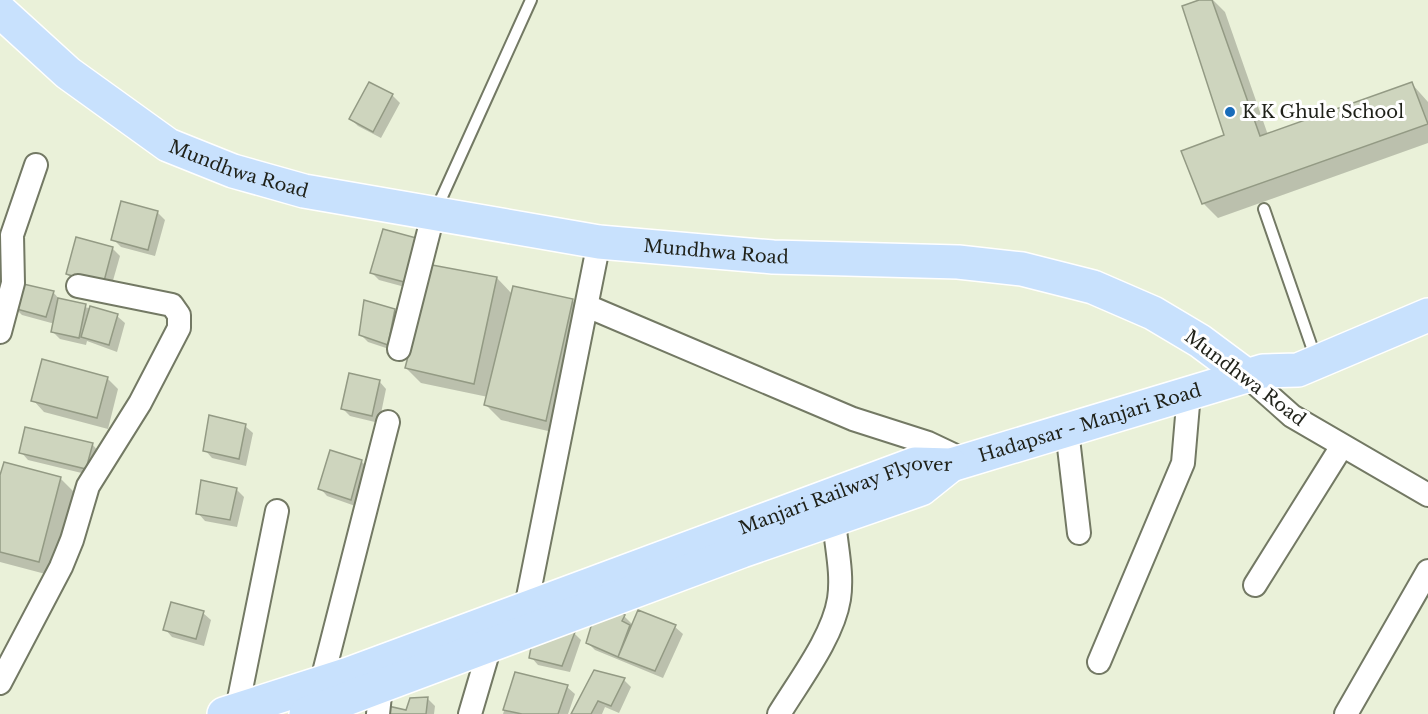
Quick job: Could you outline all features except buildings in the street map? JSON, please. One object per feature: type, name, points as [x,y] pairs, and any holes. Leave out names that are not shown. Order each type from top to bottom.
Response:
[{"type":"main road","name":"Mundhwa Road","points":[[0,11],[68,73],[168,145],[232,171],[304,191],[599,242],[773,257],[958,262],[1022,269],[1093,287],[1153,313],[1255,373]]},
{"type":"main road","name":"Hadapsar - Manjari Road","points":[[958,463],[1255,373],[1298,370],[1313,351],[1428,291]]},
{"type":"main road","name":"Hadapsar - Manjari Road","points":[[1313,351],[1428,315]]},
{"type":"main road","name":"Manjari Railway Flyover","points":[[530,618],[742,551],[921,489],[958,463]]},
{"type":"main road","name":"Manjari Railway Flyover","points":[[302,701],[530,618],[915,464],[958,463]]},
{"type":"main road","name":"Manjari Railway Flyover","points":[[231,712],[302,701],[380,700],[486,634]]},
{"type":"street","points":[[0,332],[13,283],[12,235],[36,165]]},
{"type":"street","points":[[399,348],[434,215]]},
{"type":"street","points":[[530,618],[599,242]]},
{"type":"street","points":[[0,683],[61,567],[72,540],[88,486],[140,403],[179,328],[179,315],[172,305],[78,286]]},
{"type":"street","points":[[587,306],[853,419],[928,443],[958,463]]},
{"type":"street","name":"Mundhwa Road","points":[[1255,373],[1292,416],[1428,495]]},
{"type":"street","points":[[1099,662],[1184,463],[1189,393]]},
{"type":"street","points":[[302,701],[387,422]]},
{"type":"street","points":[[1067,430],[1079,533]]},
{"type":"street","points":[[1255,585],[1342,446]]},
{"type":"street","points":[[231,712],[277,511]]},
{"type":"street","points":[[779,714],[832,624],[839,601],[840,583],[834,520]]},
{"type":"street","points":[[1346,714],[1428,571]]},
{"type":"street","points":[[470,714],[486,634]]},
{"type":"lane","points":[[434,215],[531,0]]},
{"type":"lane","points":[[1264,209],[1313,351]]},
{"type":"place","name":"K K Ghule School","points":[[1230,112]]}]
